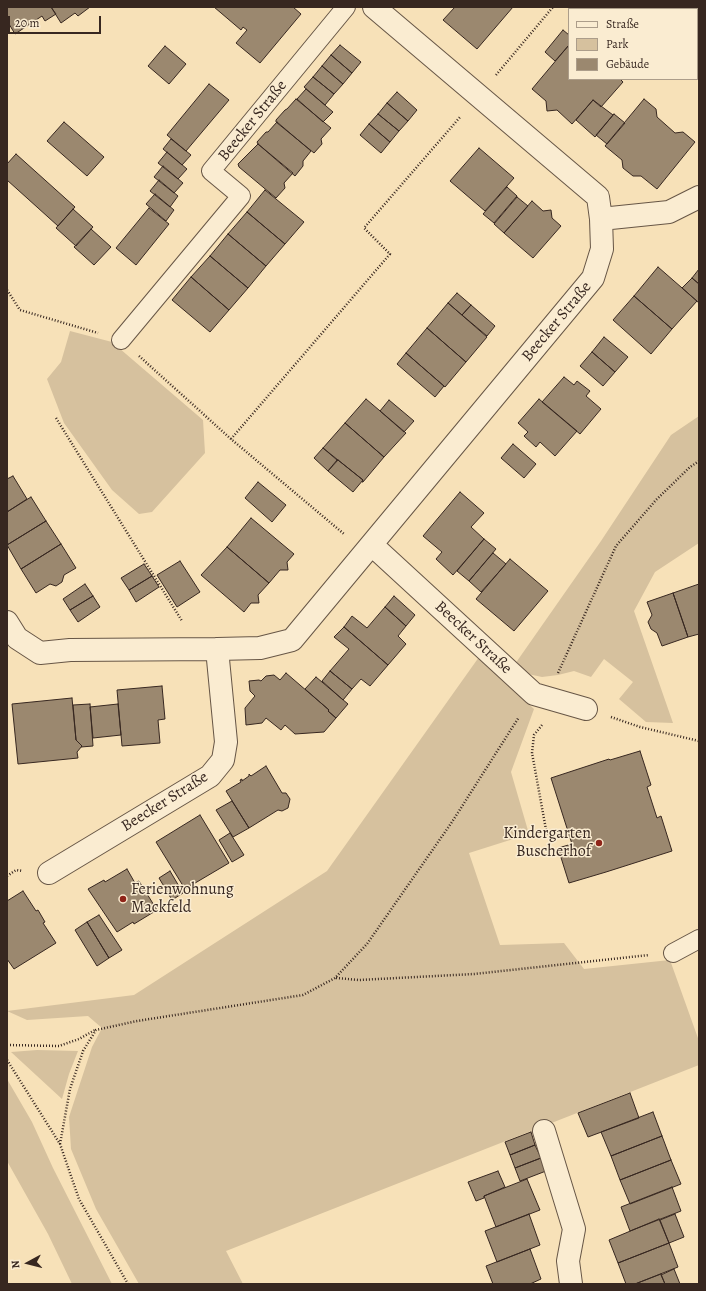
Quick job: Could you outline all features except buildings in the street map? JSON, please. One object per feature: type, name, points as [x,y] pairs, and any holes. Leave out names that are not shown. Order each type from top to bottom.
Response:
[{"type":"street","name":"Beecker Straße","points":[[7,622],[17,638],[40,653],[70,650],[260,648],[292,640],[593,278],[602,249],[598,196],[374,7]]},
{"type":"street","points":[[601,220],[670,212],[699,197]]},
{"type":"street","name":"Beecker Straße","points":[[369,548],[534,694],[586,709]]},
{"type":"street","name":"Beecker Straße","points":[[49,873],[210,776],[223,760],[226,742],[208,649]]},
{"type":"street","points":[[544,1131],[574,1229],[568,1261],[571,1284]]},
{"type":"lane","name":"Beecker Straße","points":[[121,340],[241,196],[211,171],[346,7]]},
{"type":"lane","points":[[673,953],[699,939]]},
{"type":"path","points":[[231,439],[390,254],[364,228],[553,7]]},
{"type":"path","points":[[7,290],[20,310],[121,340],[231,439],[369,548]]},
{"type":"path","points":[[56,418],[208,649]]},
{"type":"path","points":[[7,1045],[59,1046],[79,1039],[96,1030],[136,1021],[303,995],[335,978],[367,944],[452,822],[534,694],[557,676],[616,546],[656,500],[690,467],[699,461]]},
{"type":"path","points":[[586,709],[640,728],[699,741]]},
{"type":"path","points":[[546,720],[534,735],[532,753],[547,835]]},
{"type":"path","points":[[335,978],[359,980],[474,974],[673,953]]},
{"type":"path","points":[[60,1144],[70,1090],[83,1051],[96,1030]]},
{"type":"path","points":[[7,1060],[60,1144],[79,1199],[128,1284]]},
{"type":"green space","points":[[70,331],[112,342],[203,420],[205,453],[152,512],[139,514],[112,490],[64,423],[47,379],[61,362]]},
{"type":"green space","points":[[699,416],[699,543],[655,572],[634,611],[673,723],[646,722],[619,699],[633,682],[604,659],[591,677],[574,671],[542,677],[528,674],[515,664],[601,541],[671,435]]},
{"type":"green space","points":[[479,657],[534,709],[511,772],[529,834],[469,853],[500,945],[564,943],[584,969],[670,960],[699,1041],[699,1065],[226,1251],[243,1284],[139,1284],[96,1209],[71,1149],[69,1117],[92,1047],[102,1028],[88,1016],[27,1020],[7,1011],[134,995],[327,871]]},
{"type":"green space","points":[[37,1050],[78,1051],[69,1074],[62,1099],[11,1052]]},
{"type":"green space","points":[[7,1079],[32,1122],[53,1168],[112,1284],[72,1284],[48,1234],[7,1161]]},
{"type":"place","name":"Kindergarten Buscherhof","points":[[599,843]]},
{"type":"place","name":"Ferienwohnung Mackfeld","points":[[123,899]]}]
